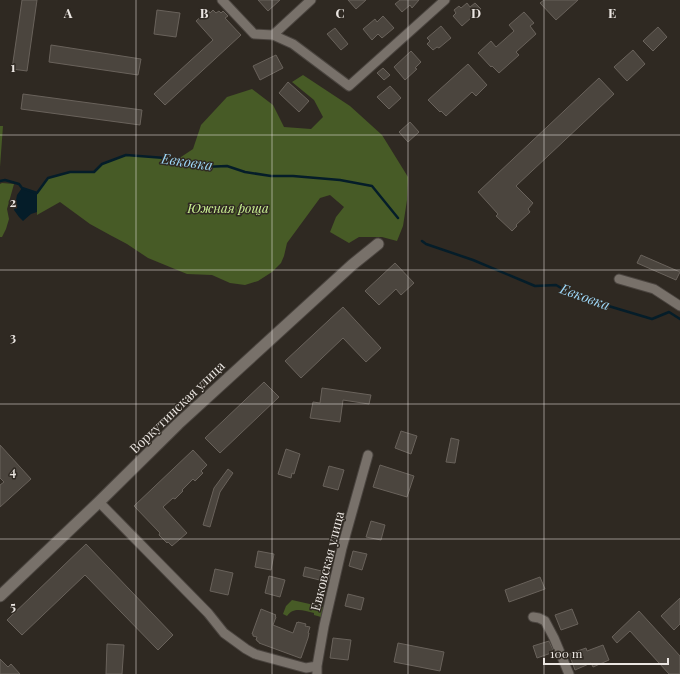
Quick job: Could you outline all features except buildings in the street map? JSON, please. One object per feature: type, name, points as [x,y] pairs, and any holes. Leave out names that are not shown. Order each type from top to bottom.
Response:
[{"type":"street","points":[[222,0],[254,34],[273,36],[293,44],[349,86],[445,0]]},
{"type":"street","points":[[273,36],[311,0]]},
{"type":"street","name":"Воркутинская улица","points":[[0,596],[178,424],[346,270],[378,244]]},
{"type":"street","points":[[619,279],[654,289],[680,306]]},
{"type":"street","name":"Евковская улица","points":[[317,670],[324,626],[342,548],[368,454]]},
{"type":"street","points":[[99,502],[208,613],[224,633],[235,642],[255,654],[266,658],[317,670]]},
{"type":"street","points":[[533,617],[545,621],[569,674]]},
{"type":"green space","name":"Южная роща","points":[[303,75],[350,106],[382,135],[408,177],[407,200],[403,226],[397,241],[382,237],[359,237],[349,243],[330,232],[336,217],[344,207],[330,195],[320,198],[287,243],[281,263],[272,272],[258,281],[245,285],[230,283],[212,275],[187,274],[148,258],[127,244],[90,224],[60,202],[37,215],[37,193],[48,178],[70,172],[94,172],[102,164],[126,155],[178,159],[193,149],[201,125],[227,97],[252,89],[273,105],[284,127],[311,129],[323,117],[314,100],[292,82]]},
{"type":"green space","points":[[0,126],[3,126],[0,167]]},
{"type":"green space","points":[[0,184],[14,184],[7,209],[9,219],[2,237],[0,237]]},
{"type":"green space","points":[[292,600],[323,607],[321,617],[314,615],[314,613],[299,610],[293,611],[287,616],[283,614],[286,606]]},
{"type":"water","points":[[22,188],[37,193],[37,212],[31,214],[23,221],[14,210],[17,195]]},
{"type":"waterway","name":"Евковка","points":[[0,181],[5,180],[19,184],[22,188],[37,193],[48,178],[70,172],[94,172],[102,164],[126,155],[178,159],[203,167],[227,166],[245,172],[271,176],[293,176],[340,180],[372,186],[398,218]]},
{"type":"waterway","name":"Евковка","points":[[422,241],[426,244],[473,260],[535,286],[556,285],[575,296],[652,319],[669,312],[680,319]]}]
